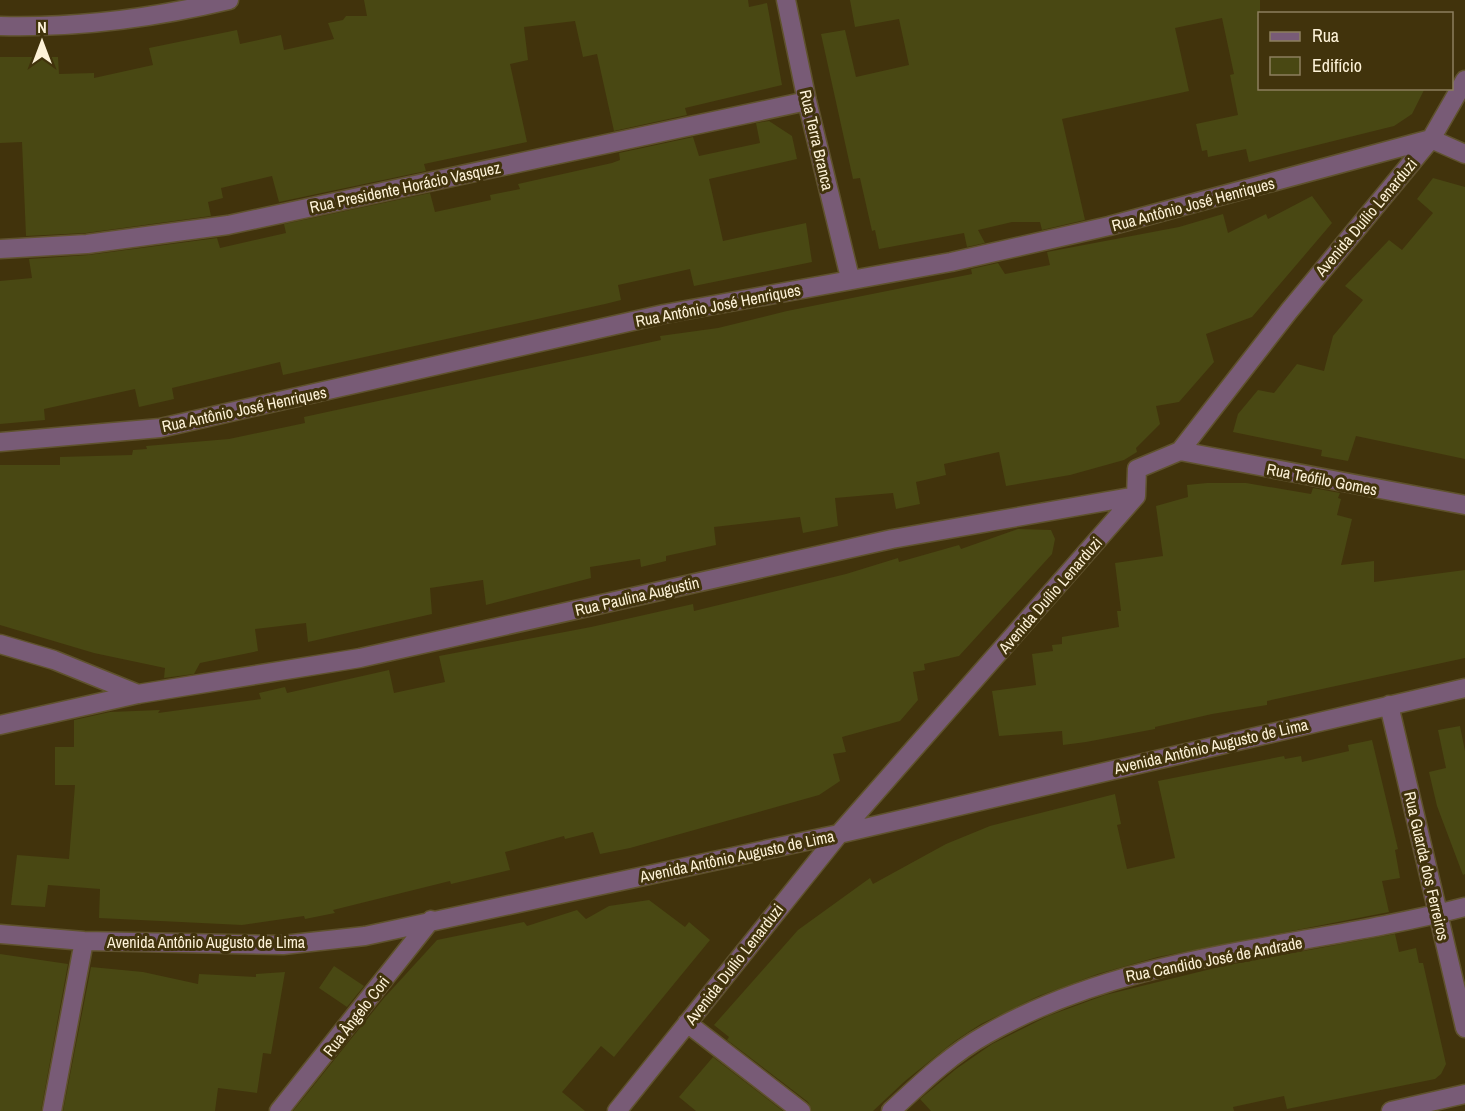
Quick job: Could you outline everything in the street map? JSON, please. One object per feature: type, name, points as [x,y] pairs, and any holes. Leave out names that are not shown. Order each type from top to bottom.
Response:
[{"type":"street","points":[[0,26],[35,27],[229,0]]},
{"type":"street","name":"Rua Terra Branca","points":[[786,0],[807,101],[850,278]]},
{"type":"street","name":"Avenida Duílio Lenarduzi","points":[[617,1111],[839,834],[1136,496],[1137,469],[1180,451],[1289,311],[1431,139],[1465,80]]},
{"type":"street","name":"Rua Presidente Horácio Vasquez","points":[[0,249],[87,244],[228,225],[807,101]]},
{"type":"street","points":[[1431,139],[1465,154]]},
{"type":"street","name":"Rua Antônio José Henriques","points":[[0,442],[160,428],[664,314],[850,278],[951,262],[1109,226],[1431,139]]},
{"type":"street","name":"Rua Teófilo Gomes","points":[[1180,451],[1465,505]]},
{"type":"street","name":"Rua Paulina Augustin","points":[[0,725],[138,694],[360,658],[892,539],[1136,496]]},
{"type":"street","points":[[0,644],[54,660],[138,694]]},
{"type":"street","name":"Avenida Antônio Augusto de Lima","points":[[0,934],[84,941],[283,945],[365,936],[839,834],[1465,688]]},
{"type":"street","name":"Rua Guarda dos Ferreiros","points":[[1389,705],[1465,1028]]},
{"type":"street","name":"Rua Candido José de Andrade","points":[[891,1111],[924,1080],[987,1034],[1084,989],[1125,975],[1184,962],[1439,914],[1465,907]]},
{"type":"street","name":"Rua Ângelo Cori","points":[[279,1111],[431,920]]},
{"type":"street","points":[[52,1111],[84,941]]},
{"type":"street","points":[[687,1023],[801,1111]]},
{"type":"street","points":[[1391,1111],[1465,1094]]},
{"type":"building","points":[[364,0],[748,0],[749,7],[767,3],[782,85],[685,108],[687,115],[614,131],[597,54],[583,57],[575,21],[524,27],[528,60],[510,64],[527,142],[424,164],[426,171],[279,202],[272,176],[221,188],[223,198],[208,202],[211,216],[86,233],[26,236],[22,142],[0,143],[0,57],[58,57],[59,74],[94,73],[94,78],[153,65],[149,48],[237,30],[240,44],[281,35],[284,50],[334,39],[328,23],[343,20],[346,16],[367,16]]},
{"type":"building","points":[[850,0],[1260,0],[1258,90],[1424,90],[1412,114],[1394,126],[1249,162],[1246,149],[1208,157],[1207,150],[1202,151],[1196,124],[1238,115],[1230,75],[1234,74],[1222,18],[1175,28],[1189,91],[1062,119],[1085,220],[1042,230],[1040,222],[1012,222],[978,230],[985,243],[967,247],[964,233],[879,249],[875,230],[872,231],[860,178],[853,179],[821,34],[845,30],[856,77],[909,65],[899,19],[855,27]]},
{"type":"building","points":[[769,121],[792,136],[797,159],[709,179],[723,241],[806,223],[812,262],[694,286],[690,269],[618,285],[621,300],[605,304],[283,375],[280,362],[172,388],[174,399],[139,407],[135,389],[44,409],[45,420],[0,424],[0,281],[32,278],[29,259],[88,255],[217,238],[220,248],[286,233],[284,224],[430,193],[435,212],[491,200],[490,195],[520,189],[518,184],[612,163],[620,160],[619,153],[693,137],[699,156],[760,143],[756,123]]},
{"type":"building","points":[[1433,178],[1465,187],[1465,459],[1356,436],[1348,461],[1321,456],[1322,450],[1233,432],[1238,414],[1258,390],[1274,393],[1297,364],[1324,371],[1333,336],[1363,300],[1345,286],[1389,240],[1402,250],[1433,213],[1417,199]]},
{"type":"building","points":[[1312,196],[1332,223],[1252,317],[1206,334],[1214,362],[1179,402],[1156,406],[1160,424],[1136,448],[1137,452],[1124,460],[1070,475],[1006,486],[999,452],[944,464],[946,475],[916,482],[920,504],[896,509],[893,493],[835,498],[838,526],[803,533],[800,517],[714,527],[716,545],[666,556],[666,561],[641,567],[640,559],[590,567],[591,578],[486,605],[483,580],[430,588],[432,614],[308,642],[306,623],[255,629],[258,651],[200,663],[194,674],[164,678],[165,668],[94,653],[0,625],[0,465],[60,465],[60,457],[132,455],[133,450],[147,449],[146,446],[229,439],[305,423],[304,417],[661,340],[660,336],[718,328],[787,311],[972,274],[971,269],[998,263],[1005,274],[1050,265],[1047,252],[1179,227],[1223,214],[1228,233],[1266,214],[1268,219]]},
{"type":"building","points":[[1246,483],[1311,494],[1313,488],[1340,493],[1338,498],[1341,499],[1337,515],[1352,519],[1341,565],[1374,561],[1374,582],[1465,570],[1465,658],[1267,701],[1267,705],[1212,714],[1155,727],[1155,729],[1086,742],[1063,745],[1062,731],[999,736],[992,691],[1036,685],[1032,654],[1053,651],[1052,645],[1062,644],[1062,637],[1119,627],[1117,611],[1121,611],[1115,563],[1163,556],[1156,506],[1188,497],[1187,485]]},
{"type":"building","points":[[1018,529],[1051,530],[1055,539],[1052,554],[959,656],[924,664],[925,670],[913,672],[918,700],[900,721],[842,737],[846,752],[833,754],[840,781],[819,795],[630,848],[600,854],[593,832],[565,839],[564,836],[505,852],[510,870],[451,884],[450,881],[333,910],[335,913],[305,919],[304,916],[242,925],[99,918],[100,889],[48,885],[45,907],[11,905],[17,855],[69,859],[75,785],[55,785],[55,747],[74,747],[74,720],[110,712],[160,710],[158,713],[261,699],[259,693],[285,687],[287,693],[389,670],[394,693],[445,682],[439,656],[591,627],[693,604],[694,611],[846,574],[898,558],[899,562],[959,545],[961,549]]},
{"type":"building","points":[[1460,726],[1465,751],[1465,874],[1463,875],[1437,806],[1429,772],[1446,768],[1438,730]]},
{"type":"building","points":[[1372,740],[1398,849],[1395,850],[1400,878],[1382,881],[1389,912],[1158,957],[1098,974],[1039,996],[981,1024],[955,1041],[905,1081],[873,1111],[812,1111],[808,1102],[727,1040],[729,1037],[714,1025],[798,930],[870,878],[873,884],[946,844],[990,826],[1115,794],[1121,824],[1117,825],[1127,869],[1175,858],[1158,781],[1284,756],[1285,759],[1301,756],[1302,762],[1349,751],[1348,745]]},
{"type":"building","points":[[649,900],[685,927],[689,922],[710,940],[614,1057],[601,1046],[562,1092],[585,1111],[293,1111],[384,998],[437,940],[524,922],[527,926],[577,910],[586,919],[609,906]]},
{"type":"building","points":[[1395,934],[1399,952],[1416,948],[1419,963],[1423,963],[1446,1064],[1441,1074],[1435,1079],[1287,1109],[1284,1096],[1233,1107],[1234,1111],[931,1111],[920,1099],[956,1069],[992,1044],[1048,1016],[1105,995],[1223,966]]},
{"type":"building","points":[[0,954],[68,964],[41,1111],[0,1111]]},
{"type":"building","points":[[334,966],[364,986],[347,1007],[319,988]]},
{"type":"building","points":[[91,967],[143,972],[198,984],[199,974],[256,977],[256,974],[285,972],[271,1054],[263,1053],[257,1093],[218,1088],[215,1111],[63,1111]]},
{"type":"building","points":[[713,1057],[783,1111],[696,1111],[679,1097]]}]
